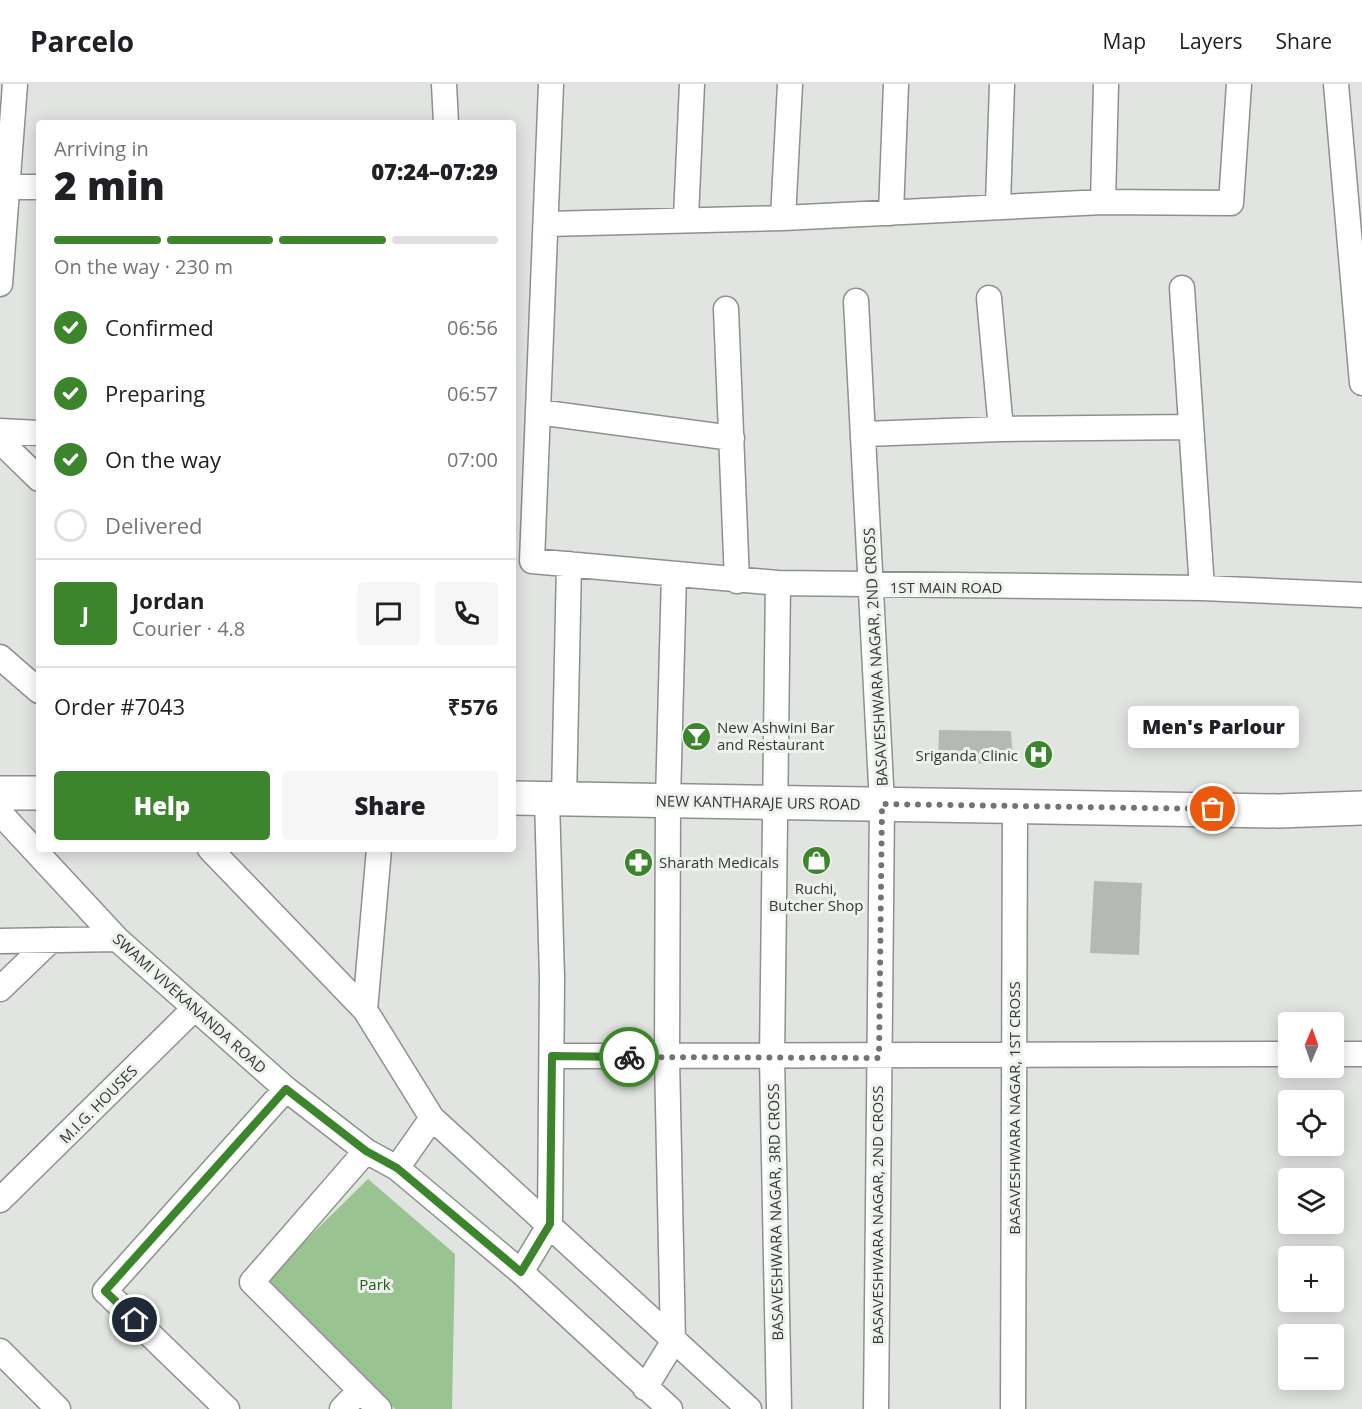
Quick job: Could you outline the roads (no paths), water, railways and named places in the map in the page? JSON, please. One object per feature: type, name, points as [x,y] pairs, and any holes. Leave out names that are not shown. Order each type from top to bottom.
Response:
[{"type":"main road","points":[[0,793],[36,793]]},
{"type":"main road","name":"NEW KANTHARAJE URS ROAD","points":[[516,798],[1279,811],[1362,808]]},
{"type":"street","points":[[0,284],[15,84]]},
{"type":"street","points":[[444,84],[446,120]]},
{"type":"street","points":[[551,84],[538,412],[732,438]]},
{"type":"street","points":[[686,218],[692,84]]},
{"type":"street","points":[[783,218],[790,84]]},
{"type":"street","points":[[891,213],[896,84]]},
{"type":"street","points":[[998,206],[1002,84]]},
{"type":"street","points":[[1103,202],[1106,84]]},
{"type":"street","points":[[547,224],[686,218],[783,218],[1103,202],[1231,203],[1239,84]]},
{"type":"street","points":[[1336,84],[1362,383]]},
{"type":"street","points":[[7,187],[36,187]]},
{"type":"street","points":[[1182,288],[1202,588]]},
{"type":"street","points":[[989,298],[1001,429]]},
{"type":"street","name":"BASAVESHWARA NAGAR, 2ND CROSS","points":[[856,302],[882,804],[876,1409]]},
{"type":"street","points":[[726,309],[737,581]]},
{"type":"street","name":"1ST MAIN ROAD","points":[[538,412],[532,561],[778,584],[1202,588],[1362,595]]},
{"type":"street","points":[[864,434],[1001,429],[1191,427]]},
{"type":"street","points":[[0,431],[36,433]]},
{"type":"street","points":[[0,441],[36,476]]},
{"type":"street","points":[[521,1272],[550,1224],[555,799],[569,564]]},
{"type":"street","points":[[645,1388],[673,1342],[667,1058],[668,800],[674,574]]},
{"type":"street","name":"BASAVESHWARA NAGAR, 3RD CROSS","points":[[778,584],[772,1058],[779,1409]]},
{"type":"street","points":[[0,657],[36,688]]},
{"type":"street","name":"BASAVESHWARA NAGAR, 1ST CROSS","points":[[1013,1409],[1015,806]]},
{"type":"street","name":"SWAMI VIVEKANANDA ROAD","points":[[0,813],[36,852]]},
{"type":"street","name":"SWAMI VIVEKANANDA ROAD","points":[[36,852],[117,939],[286,1089],[366,1151],[397,1168],[521,1272],[670,1409]]},
{"type":"street","points":[[213,852],[365,1010],[432,1118],[550,1224],[673,1342],[749,1409]]},
{"type":"street","points":[[365,1010],[379,852]]},
{"type":"street","points":[[0,941],[117,939]]},
{"type":"street","points":[[0,990],[51,940]]},
{"type":"street","name":"M.I.G. HOUSES","points":[[0,1200],[195,1008]]},
{"type":"street","points":[[552,1056],[879,1058],[1278,1054]]},
{"type":"street","points":[[1344,1054],[1362,1054]]},
{"type":"street","points":[[226,1409],[105,1291],[286,1089]]},
{"type":"street","points":[[397,1168],[432,1118]]},
{"type":"street","points":[[366,1151],[252,1282],[379,1409]]},
{"type":"street","points":[[0,1352],[58,1409]]},
{"type":"street","points":[[342,1409],[360,1390]]},
{"type":"place","name":"New Ashwini Bar and Restaurant","points":[[696,736]]},
{"type":"place","name":"Sriganda Clinic","points":[[1039,755]]},
{"type":"place","name":"Men's Parlour","points":[[1213,809]]},
{"type":"place","name":"Ruchi, Butcher Shop","points":[[816,861]]},
{"type":"place","name":"Sharath Medicals","points":[[638,862]]},
{"type":"park label","name":"Park","points":[[375,1284]]}]
